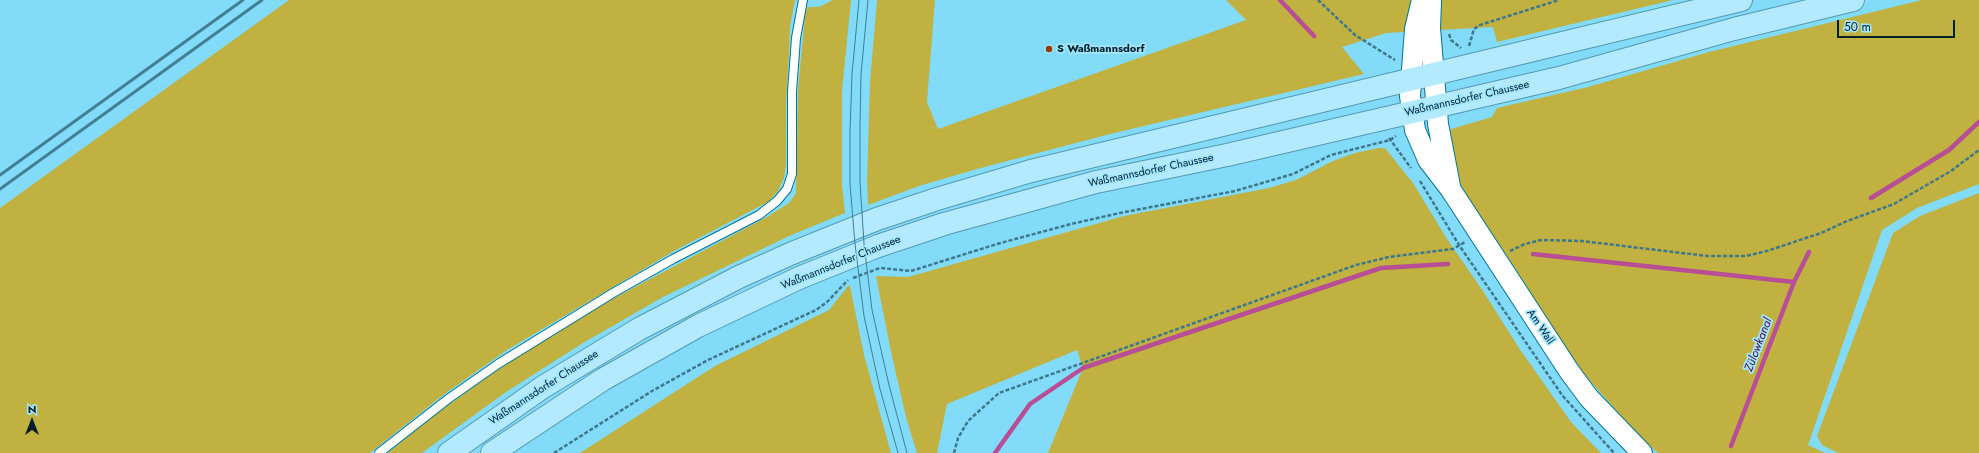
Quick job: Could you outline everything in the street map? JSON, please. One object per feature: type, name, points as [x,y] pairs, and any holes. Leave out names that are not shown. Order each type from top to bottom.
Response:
[{"type":"main road","name":"Waßmannsdorfer Chaussee","points":[[449,453],[543,387],[639,328],[739,277],[877,219],[937,199],[1403,63],[1433,64],[1741,0]]},
{"type":"main road","name":"Waßmannsdorfer Chaussee","points":[[492,453],[556,409],[651,352],[749,301],[878,246],[944,224],[1096,182],[1227,155],[1559,78],[1734,29],[1853,0]]},
{"type":"street","name":"Am Wall","points":[[1422,0],[1416,29],[1403,63],[1420,145],[1428,160],[1451,190],[1569,371],[1589,398],[1642,453]]},
{"type":"street","name":"Am Wall","points":[[1431,0],[1430,28],[1437,107],[1442,151],[1451,190]]},
{"type":"lane","points":[[379,453],[448,398],[498,364],[626,286],[759,215],[777,202],[787,189],[792,174],[792,92],[796,38],[803,0]]},
{"type":"path","points":[[1318,0],[1355,35],[1403,63]]},
{"type":"path","points":[[1433,64],[1460,48],[1469,46],[1474,29],[1480,25],[1559,0]]},
{"type":"path","points":[[1447,27],[1451,40],[1460,48]]},
{"type":"path","points":[[1389,65],[1403,63]]},
{"type":"path","points":[[554,453],[614,414],[701,364],[816,310],[827,302],[847,280],[880,268],[911,271],[997,244],[1120,212],[1235,192],[1293,174],[1338,153],[1390,140],[1414,173]]},
{"type":"path","points":[[1495,259],[1513,249],[1541,240],[1582,241],[1707,256],[1746,256],[1767,251],[1821,233],[1847,221],[1894,204],[1951,171],[1979,150]]},
{"type":"path","points":[[1418,179],[1459,245],[1562,395],[1614,453]]},
{"type":"path","points":[[954,453],[958,438],[968,421],[999,393],[1356,265],[1389,257],[1452,249],[1479,234]]},
{"type":"shaded area","points":[[289,0],[795,0],[790,26],[786,102],[786,165],[784,178],[778,191],[768,202],[674,251],[507,350],[443,395],[370,453],[0,453],[0,208]]},
{"type":"shaded area","points":[[833,0],[851,0],[842,91],[842,185],[845,213],[789,236],[663,297],[583,343],[506,392],[422,453],[388,453],[421,425],[490,375],[536,345],[603,304],[767,217],[789,203],[796,193],[798,91],[805,14],[808,7],[819,7]]},
{"type":"shaded area","points":[[877,0],[935,0],[927,102],[938,129],[1246,20],[1226,0],[1673,0],[1497,42],[1493,27],[1386,33],[1342,47],[1364,74],[1110,134],[977,169],[919,186],[868,205],[867,181],[870,82]]},
{"type":"shaded area","points":[[1922,0],[1979,0],[1979,184],[1917,208],[1882,230],[1808,445],[1825,453],[1658,453],[1639,436],[1576,365],[1515,268],[1477,214],[1456,175],[1449,138],[1451,129],[1492,117],[1497,108],[1588,87],[1709,52]]},
{"type":"shaded area","points":[[1385,148],[1413,183],[1447,239],[1483,291],[1519,348],[1571,422],[1601,453],[1048,453],[1083,368],[1077,350],[947,404],[937,453],[917,453],[906,417],[876,276],[908,277],[1124,216],[1269,188],[1296,180],[1333,161],[1355,153]]},
{"type":"shaded area","points":[[1979,193],[1979,453],[1838,453],[1822,445],[1817,436],[1893,233],[1920,216]]},
{"type":"shaded area","points":[[848,286],[850,286],[864,355],[891,453],[580,453],[715,366],[829,310]]},
{"type":"waterway","points":[[1280,0],[1314,36]]},
{"type":"waterway","name":"Zülowkanal","points":[[1871,198],[1949,150],[1979,122]]},
{"type":"waterway","name":"Zülowkanal","points":[[1731,446],[1794,282],[1809,252]]},
{"type":"waterway","points":[[1533,254],[1794,282]]},
{"type":"waterway","points":[[995,453],[1030,404],[1083,368],[1381,268],[1448,264]]},
{"type":"tram line","points":[[859,0],[852,74],[850,132],[850,184],[855,244],[864,316],[880,389],[898,453]]},
{"type":"tram line","points":[[868,0],[861,74],[860,124],[860,182],[864,244],[872,310],[889,385],[907,453]]},
{"type":"railway","points":[[0,175],[243,0]]},
{"type":"railway","points":[[0,189],[262,0]]},
{"type":"place","name":"S Waßmannsdorf","points":[[1049,49]]}]
